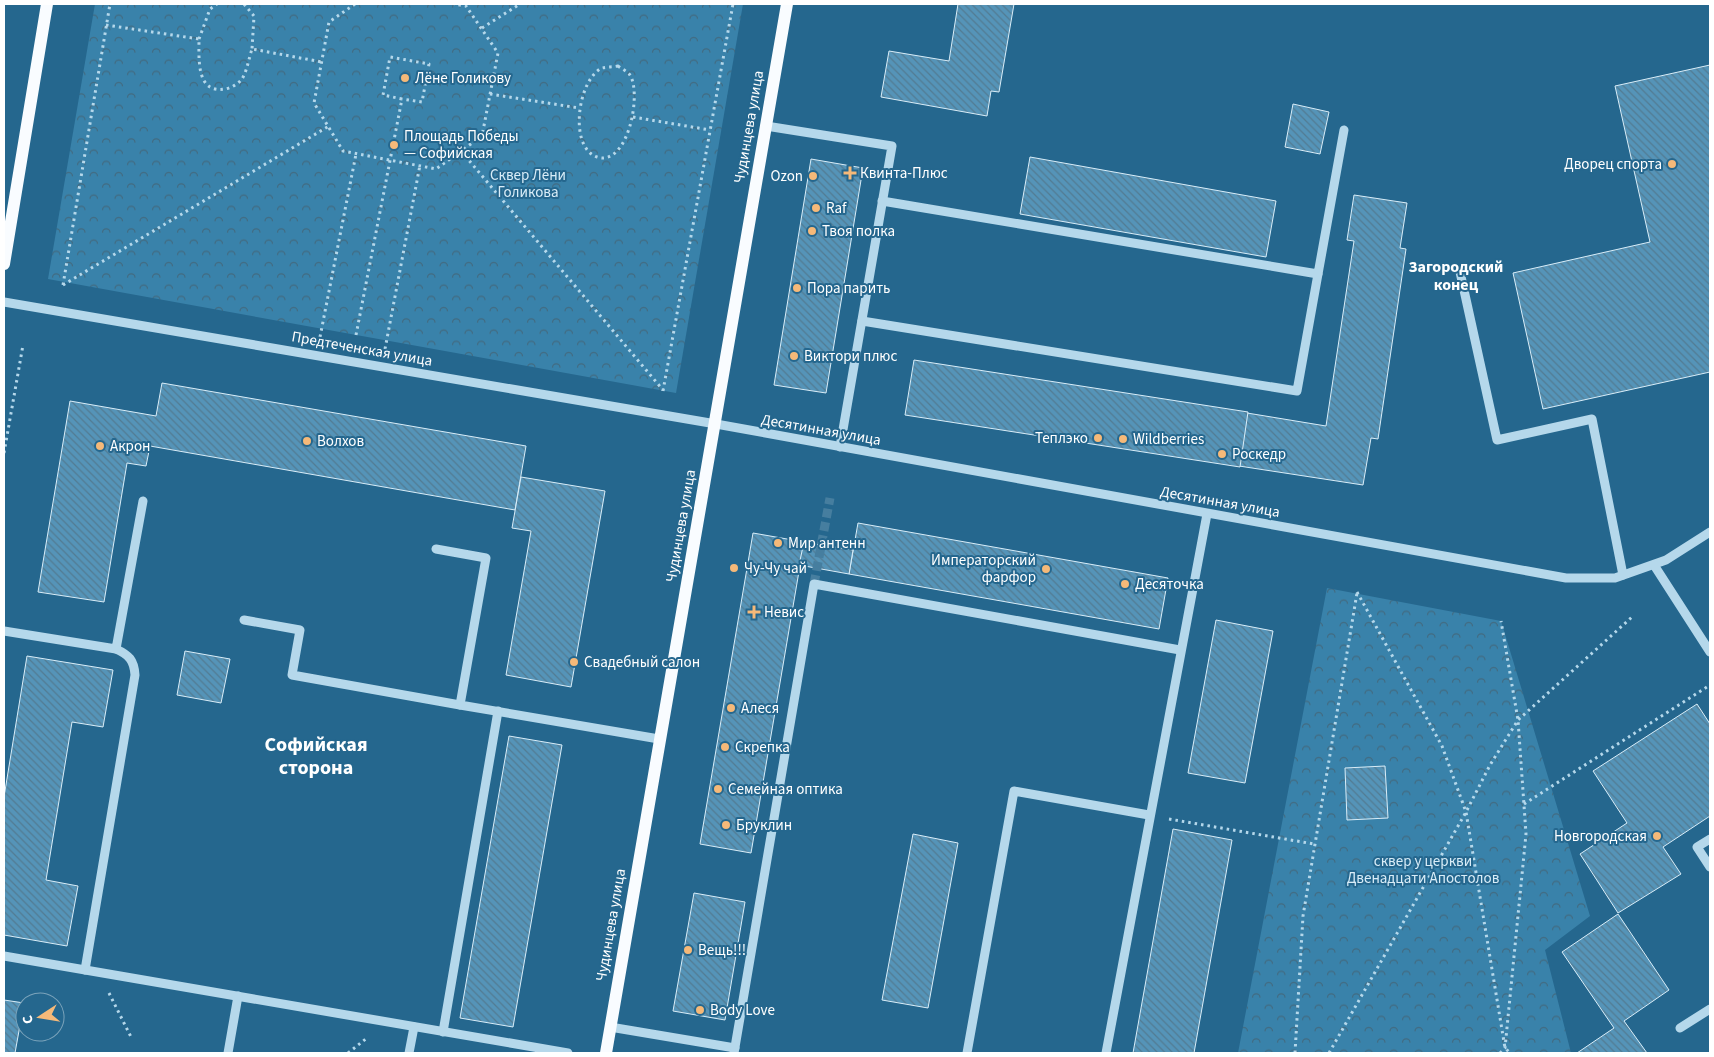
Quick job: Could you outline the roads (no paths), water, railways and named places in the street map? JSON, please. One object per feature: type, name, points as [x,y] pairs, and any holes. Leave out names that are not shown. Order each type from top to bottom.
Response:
[{"type":"main road","points":[[4,264],[47,4]]},
{"type":"main road","name":"Чудинцева улица","points":[[606,1053],[787,4]]},
{"type":"street","points":[[766,126],[892,146],[840,448]]},
{"type":"street","points":[[862,320],[1297,391],[1344,130]]},
{"type":"street","points":[[882,201],[1318,274]]},
{"type":"street","points":[[1460,272],[1497,440],[1592,419],[1623,575]]},
{"type":"street","name":"Предтеченская улица","points":[[4,302],[317,354],[716,424]]},
{"type":"street","name":"Десятинная улица","points":[[716,424],[840,448],[1566,578],[1615,578],[1666,560],[1710,532]]},
{"type":"street","points":[[116,649],[143,501]]},
{"type":"street","points":[[1106,1053],[1149,815],[1207,514]]},
{"type":"street","points":[[436,549],[486,558],[460,705]]},
{"type":"street","points":[[1654,564],[1710,652]]},
{"type":"street","points":[[610,1027],[735,1051],[814,584],[1180,650]]},
{"type":"street","points":[[244,620],[300,630],[292,676],[659,739]]},
{"type":"street","points":[[4,631],[116,649],[127,654],[134,663],[135,675],[85,970]]},
{"type":"street","points":[[443,1032],[498,711]]},
{"type":"street","points":[[967,1053],[1014,790],[1149,815]]},
{"type":"street","points":[[1710,839],[1697,847],[1710,867]]},
{"type":"street","points":[[4,956],[568,1053]]},
{"type":"street","points":[[228,1053],[238,996]]},
{"type":"street","points":[[1680,1028],[1710,1008]]},
{"type":"street","points":[[409,1053],[414,1026]]},
{"type":"tunnel","points":[[814,584],[830,498]]},
{"type":"place","name":"Лёне Голикову","points":[[405,78]]},
{"type":"place","name":"Площадь Победы — Софийская","points":[[394,145]]},
{"type":"place","name":"Дворец спорта","points":[[1672,164]]},
{"type":"place","name":"Квинта-Плюс","points":[[850,173]]},
{"type":"place","name":"Ozon","points":[[813,176]]},
{"type":"place","name":"Raf","points":[[816,208]]},
{"type":"place","name":"Твоя полка","points":[[812,231]]},
{"type":"place","name":"Пора парить","points":[[797,288]]},
{"type":"place","name":"Виктори плюс","points":[[794,356]]},
{"type":"place","name":"Теплэко","points":[[1098,438]]},
{"type":"place","name":"Wildberries","points":[[1123,439]]},
{"type":"place","name":"Волхов","points":[[307,441]]},
{"type":"place","name":"Акрон","points":[[100,446]]},
{"type":"place","name":"Роскедр","points":[[1222,454]]},
{"type":"place","name":"Мир антенн","points":[[778,543]]},
{"type":"place","name":"Чу-Чу чай","points":[[734,568]]},
{"type":"place","name":"Императорский фарфор","points":[[1046,569]]},
{"type":"place","name":"Десяточка","points":[[1125,584]]},
{"type":"place","name":"Невис","points":[[754,612]]},
{"type":"place","name":"Свадебный салон","points":[[574,662]]},
{"type":"place","name":"Алеся","points":[[731,708]]},
{"type":"place","name":"Скрепка","points":[[725,747]]},
{"type":"place","name":"Семейная оптика","points":[[718,789]]},
{"type":"place","name":"Бруклин","points":[[726,825]]},
{"type":"place","name":"Новгородская","points":[[1657,836]]},
{"type":"place","name":"Вещь!!!","points":[[688,950]]},
{"type":"place","name":"Body Love","points":[[700,1010]]},
{"type":"district","name":"Загородский конец","points":[[1456,276]]},
{"type":"district","name":"Софийская сторона","points":[[316,756]]},
{"type":"park label","name":"Сквер Лёни Голикова","points":[[528,184]]},
{"type":"park label","name":"сквер у церкви Двенадцати Апостолов","points":[[1423,870]]}]
